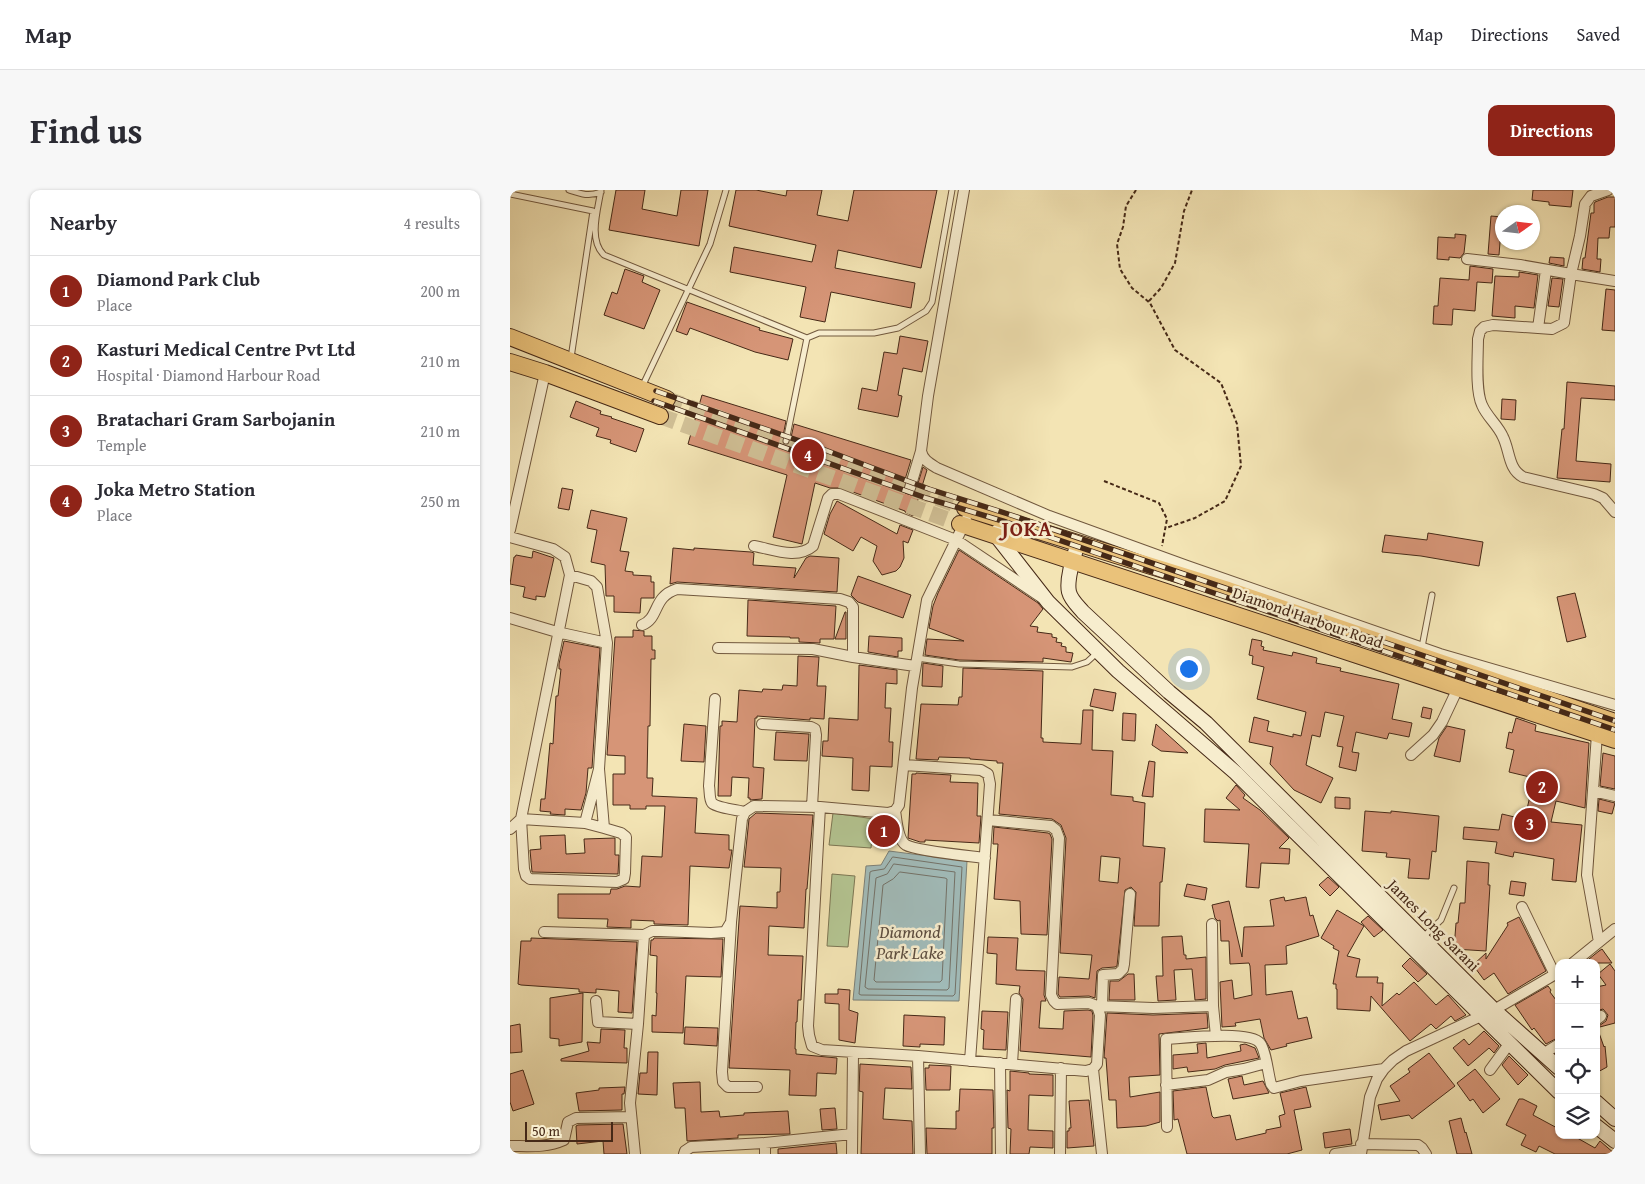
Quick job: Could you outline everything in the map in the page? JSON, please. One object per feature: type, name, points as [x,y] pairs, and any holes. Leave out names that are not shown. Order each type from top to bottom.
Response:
[{"type":"highway","points":[[510,337],[667,399]]},
{"type":"highway","points":[[510,362],[545,373],[660,416]]},
{"type":"highway","name":"Diamond Harbour Road","points":[[967,509],[1228,590],[1615,722]]},
{"type":"highway","name":"Diamond Harbour Road","points":[[962,525],[1615,740]]},
{"type":"main road","points":[[998,518],[998,538],[1048,602],[1098,652],[1236,773],[1488,1013],[1509,1044],[1555,1088]]},
{"type":"main road","name":"James Long Sarani","points":[[1078,543],[1072,562],[1069,593],[1083,612],[1169,692],[1206,723],[1422,938],[1488,1013],[1555,1065]]},
{"type":"main road","points":[[1600,1106],[1615,1119]]},
{"type":"main road","points":[[1600,1129],[1615,1141]]},
{"type":"street","points":[[910,488],[920,451],[964,190]]},
{"type":"street","points":[[1608,190],[1591,196],[1585,204],[1571,274],[1564,323],[1552,328],[1494,325],[1484,327],[1480,331],[1479,392],[1481,403],[1504,437],[1516,473],[1523,477],[1594,494],[1604,498],[1615,512]]},
{"type":"street","points":[[1467,259],[1520,265],[1615,281]]},
{"type":"street","points":[[1538,328],[1546,270]]},
{"type":"street","points":[[510,530],[545,373]]},
{"type":"street","points":[[920,451],[926,461],[937,468],[1049,516],[1422,647],[1615,705]]},
{"type":"street","points":[[754,546],[790,553],[808,551],[813,546],[828,498],[832,494],[839,494],[956,540],[1048,602]]},
{"type":"street","points":[[757,1088],[728,1087],[723,1082],[722,1072],[732,922],[742,819],[745,812],[754,806],[816,807],[888,813],[895,811],[899,805],[916,662],[926,600],[956,540],[967,509]]},
{"type":"street","points":[[510,537],[553,549],[565,557],[570,575],[557,632],[521,819],[526,876],[530,879],[617,882],[624,878],[626,837],[622,833],[585,823],[521,819],[510,828]]},
{"type":"street","points":[[570,575],[591,580],[597,587],[607,643],[599,769],[604,828]]},
{"type":"street","points":[[642,625],[648,622],[662,597],[677,589],[840,599],[849,602],[853,607],[853,657]]},
{"type":"street","points":[[510,618],[557,632],[607,643]]},
{"type":"street","points":[[718,648],[812,649],[853,657],[916,662]]},
{"type":"street","points":[[1411,755],[1433,735],[1442,722],[1458,688]]},
{"type":"street","points":[[715,699],[709,786],[710,797],[717,806],[745,812]]},
{"type":"street","points":[[762,724],[811,726],[815,729],[816,735],[816,807],[809,1035],[812,1046],[822,1050],[1093,1069],[1097,1064],[1103,975],[1118,974],[1123,969],[1130,894]]},
{"type":"street","points":[[1597,734],[1587,875],[1599,942]]},
{"type":"street","points":[[904,765],[980,770],[988,774],[990,784],[988,820],[970,1061]]},
{"type":"street","points":[[585,823],[599,769]]},
{"type":"street","points":[[1593,790],[1615,796]]},
{"type":"street","points":[[895,811],[900,836],[906,844],[917,848],[985,858]]},
{"type":"street","points":[[988,820],[1051,826],[1056,830],[1059,838],[1051,995],[1057,1004],[1089,1003],[1100,1006],[1149,1008],[1213,1006]]},
{"type":"street","points":[[1522,907],[1555,969]]},
{"type":"street","points":[[544,932],[644,935],[660,930],[711,934],[725,932],[732,922]]},
{"type":"street","points":[[1212,924],[1213,1006],[1216,1036]]},
{"type":"street","points":[[1578,959],[1615,929]]},
{"type":"street","points":[[635,1154],[630,1103],[644,935]]},
{"type":"street","points":[[1361,1149],[1370,1097],[1377,1079],[1393,1060],[1406,1051],[1488,1013],[1555,974]]},
{"type":"street","points":[[1012,1064],[1016,999]]},
{"type":"street","points":[[596,1001],[598,1022],[638,1024]]},
{"type":"street","points":[[1168,1127],[1166,1039],[1216,1036],[1248,1037],[1259,1041],[1271,1084],[1274,1088],[1301,1081],[1384,1069]]},
{"type":"street","points":[[1490,1070],[1509,1044]]},
{"type":"street","points":[[1542,1054],[1555,1046]]},
{"type":"street","points":[[852,1154],[853,1052]]},
{"type":"street","points":[[918,1056],[920,1154]]},
{"type":"street","points":[[1000,1063],[1001,1154]]},
{"type":"street","points":[[1166,1085],[1208,1080],[1226,1072],[1244,1070],[1266,1063]]},
{"type":"street","points":[[1060,1154],[1061,1068]]},
{"type":"street","points":[[1093,1069],[1102,1154]]},
{"type":"street","points":[[516,1149],[546,1146],[564,1140],[568,1122],[576,1118],[631,1117]]},
{"type":"street","points":[[684,1154],[691,1147],[765,1143],[852,1134]]},
{"type":"street","points":[[765,1143],[765,1154]]},
{"type":"street","points":[[1335,1154],[1361,1149],[1418,1145],[1426,1154]]},
{"type":"lane","points":[[569,190],[587,195],[593,195],[601,191]]},
{"type":"lane","points":[[641,389],[710,244],[726,190]]},
{"type":"lane","points":[[601,191],[596,240],[598,250],[604,255],[807,338],[819,333],[874,333],[898,328],[926,311],[932,302],[952,190]]},
{"type":"lane","points":[[510,194],[592,211],[570,361]]},
{"type":"lane","points":[[786,442],[807,338]]},
{"type":"lane","points":[[1422,647],[1432,595]]},
{"type":"lane","points":[[916,662],[1072,667],[1087,662],[1098,652]]},
{"type":"lane","points":[[1422,938],[1441,920],[1454,888]]},
{"type":"path","points":[[1136,190],[1126,206],[1123,227],[1117,244],[1120,269],[1132,288],[1148,301],[1175,350],[1221,383],[1237,424],[1241,466],[1225,501],[1195,518],[1166,528]]},
{"type":"path","points":[[1148,301],[1161,288],[1175,264],[1184,211],[1192,190]]},
{"type":"path","points":[[1104,481],[1159,503],[1167,519],[1160,556]]},
{"type":"green space","points":[[833,813],[874,819],[871,848],[829,845]]},
{"type":"green space","points":[[832,874],[855,876],[848,947],[827,946]]},
{"type":"water","name":"Diamond Park Lake","points":[[889,851],[967,861],[959,1001],[853,1000],[866,866],[881,865]]},
{"type":"building","points":[[616,190],[645,190],[642,209],[677,216],[681,190],[708,190],[699,246],[609,230]]},
{"type":"building","points":[[736,190],[756,190],[786,196],[787,190],[822,190],[817,215],[848,221],[854,190],[937,190],[921,268],[838,250],[835,268],[915,283],[911,308],[831,292],[825,322],[800,317],[806,287],[730,272],[734,247],[812,262],[816,245],[729,226]]},
{"type":"building","points":[[1533,190],[1573,190],[1571,207],[1549,205],[1549,202],[1532,200]]},
{"type":"building","points":[[1608,197],[1615,197],[1615,227],[1610,227],[1609,238],[1598,238],[1597,259],[1601,259],[1600,272],[1582,269],[1591,213],[1594,213],[1594,204]]},
{"type":"building","points":[[1491,216],[1495,216],[1495,250],[1499,250],[1499,255],[1488,254]]},
{"type":"building","points":[[1455,234],[1466,235],[1464,253],[1460,258],[1449,257],[1449,260],[1437,259],[1438,237],[1455,238]]},
{"type":"building","points":[[1550,257],[1564,258],[1564,266],[1549,263]]},
{"type":"building","points":[[1470,266],[1493,269],[1492,283],[1477,282],[1475,311],[1453,309],[1452,325],[1433,324],[1434,306],[1438,306],[1440,278],[1469,280]]},
{"type":"building","points":[[625,269],[644,276],[642,282],[660,290],[644,329],[604,315],[612,292],[617,294]]},
{"type":"building","points":[[1519,272],[1538,275],[1534,308],[1515,306],[1515,318],[1492,316],[1495,276],[1519,277]]},
{"type":"building","points":[[1552,278],[1563,279],[1559,307],[1548,306]]},
{"type":"building","points":[[1606,289],[1615,290],[1615,331],[1602,330]]},
{"type":"building","points":[[687,302],[760,328],[759,330],[793,339],[788,360],[755,352],[690,328],[687,335],[676,331]]},
{"type":"building","points":[[900,336],[928,341],[922,372],[903,368],[898,395],[902,396],[898,417],[858,409],[862,388],[877,391],[884,352],[897,354]]},
{"type":"building","points":[[1567,382],[1615,386],[1615,400],[1581,398],[1576,461],[1611,464],[1610,482],[1557,478],[1562,429],[1564,429]]},
{"type":"building","points":[[702,395],[786,421],[782,441],[785,445],[788,445],[790,442],[794,424],[911,460],[903,486],[905,493],[911,495],[915,493],[923,467],[927,470],[913,516],[905,511],[842,488],[830,488],[815,483],[802,544],[773,537],[787,475],[688,444]]},
{"type":"building","points":[[1502,399],[1516,400],[1515,420],[1501,419]]},
{"type":"building","points":[[576,401],[601,411],[600,414],[644,429],[636,452],[610,443],[611,440],[596,436],[599,428],[570,417]]},
{"type":"building","points":[[562,488],[573,490],[569,510],[558,508]]},
{"type":"building","points":[[837,501],[897,534],[900,525],[913,530],[908,543],[903,541],[904,558],[896,571],[882,575],[873,561],[877,546],[861,537],[853,551],[824,534],[830,514]]},
{"type":"building","points":[[591,510],[627,518],[620,551],[629,552],[625,571],[633,572],[633,575],[651,576],[651,582],[654,582],[654,598],[641,598],[640,613],[614,612],[614,596],[606,596],[605,565],[591,562],[597,530],[587,528]]},
{"type":"building","points":[[1428,533],[1483,542],[1479,566],[1421,556],[1382,552],[1385,535],[1427,540]]},
{"type":"building","points":[[673,548],[751,552],[754,553],[753,565],[796,568],[794,578],[806,558],[810,556],[839,558],[837,592],[677,582],[670,584]]},
{"type":"building","points":[[959,550],[1038,603],[1043,609],[1030,626],[1038,627],[1037,632],[1052,634],[1052,637],[1057,638],[1056,642],[1062,643],[1061,646],[1066,647],[1066,652],[1073,653],[1071,662],[1043,658],[1043,662],[959,660],[925,655],[927,639],[964,641],[929,628],[933,606],[938,593]]},
{"type":"building","points":[[533,551],[554,558],[545,597],[536,596],[536,600],[523,597],[525,587],[510,584],[514,557],[516,555],[532,558]]},
{"type":"building","points":[[858,576],[911,595],[903,618],[858,602],[851,595]]},
{"type":"building","points":[[1575,593],[1586,637],[1567,642],[1557,597]]},
{"type":"building","points":[[748,600],[836,606],[834,639],[820,639],[820,643],[799,642],[799,638],[790,637],[747,636]]},
{"type":"building","points":[[845,612],[846,639],[835,639]]},
{"type":"building","points":[[633,630],[644,631],[644,636],[652,636],[652,650],[655,650],[655,659],[651,659],[650,726],[648,726],[647,778],[653,778],[652,796],[697,798],[695,833],[729,835],[729,850],[732,850],[729,868],[690,866],[688,925],[654,924],[654,921],[631,920],[631,928],[607,927],[608,919],[558,918],[558,894],[610,894],[611,889],[625,886],[640,887],[642,856],[662,857],[665,806],[646,806],[646,809],[630,809],[630,805],[613,805],[613,774],[625,774],[625,756],[607,755],[615,637],[633,637]]},
{"type":"building","points":[[869,636],[902,638],[902,651],[898,651],[898,657],[868,652]]},
{"type":"building","points":[[1252,639],[1262,641],[1261,646],[1264,647],[1263,650],[1292,656],[1293,652],[1317,658],[1316,663],[1341,668],[1340,671],[1399,684],[1392,719],[1412,723],[1409,737],[1389,733],[1387,739],[1356,732],[1352,752],[1359,753],[1356,771],[1339,767],[1343,747],[1337,746],[1344,716],[1325,712],[1320,737],[1312,735],[1306,765],[1333,778],[1321,803],[1294,790],[1270,764],[1273,747],[1249,742],[1254,717],[1269,721],[1267,731],[1293,737],[1293,734],[1301,736],[1306,712],[1257,699],[1264,667],[1252,664],[1253,656],[1249,655]]},
{"type":"building","points":[[564,641],[600,648],[592,768],[588,768],[586,793],[581,810],[565,809],[565,815],[540,811],[541,799],[545,799],[550,743],[553,744],[556,696],[558,696],[561,669],[559,669],[559,664]]},
{"type":"building","points":[[798,656],[819,657],[817,686],[826,686],[824,719],[810,718],[810,720],[757,716],[755,718],[753,767],[764,768],[762,799],[750,800],[748,798],[749,778],[732,777],[731,796],[718,796],[720,726],[722,726],[722,721],[737,722],[739,690],[762,692],[763,689],[782,690],[783,685],[797,686]]},
{"type":"building","points":[[923,663],[943,666],[942,687],[922,686]]},
{"type":"building","points":[[859,665],[897,670],[897,684],[886,683],[885,708],[891,708],[889,742],[893,742],[892,767],[870,766],[869,791],[852,790],[853,758],[822,756],[823,741],[828,741],[829,718],[858,720]]},
{"type":"building","points":[[963,668],[1043,671],[1041,738],[1043,738],[1043,742],[1081,744],[1083,710],[1093,710],[1092,750],[1113,751],[1111,795],[1133,797],[1133,801],[1145,803],[1143,846],[1165,848],[1162,882],[1160,882],[1159,926],[1134,926],[1136,892],[1131,887],[1125,890],[1117,966],[1102,968],[1097,971],[1095,998],[1089,996],[1060,997],[1058,994],[1059,977],[1089,979],[1092,955],[1060,953],[1066,838],[1061,825],[1052,819],[999,814],[1003,763],[970,758],[939,757],[938,760],[916,759],[921,704],[958,705],[959,697],[962,697]],"holes":[[[1101,856],[1120,858],[1118,883],[1099,881]]]},
{"type":"building","points":[[1094,689],[1116,693],[1113,711],[1090,706]]},
{"type":"building","points":[[1423,707],[1432,709],[1430,719],[1421,717]]},
{"type":"building","points":[[1123,713],[1136,714],[1135,741],[1122,740]]},
{"type":"building","points":[[1516,718],[1536,725],[1535,731],[1589,743],[1585,808],[1556,801],[1551,822],[1582,825],[1576,882],[1552,880],[1554,859],[1514,852],[1513,857],[1495,853],[1497,842],[1463,839],[1464,827],[1499,830],[1502,814],[1525,818],[1534,778],[1509,772],[1514,750],[1506,748],[1509,732],[1512,733]]},
{"type":"building","points":[[684,724],[706,726],[704,762],[681,761]]},
{"type":"building","points":[[1156,724],[1188,753],[1161,751],[1152,745]]},
{"type":"building","points":[[1447,726],[1465,730],[1460,762],[1434,756],[1439,738]]},
{"type":"building","points":[[776,732],[809,734],[807,761],[774,760]]},
{"type":"building","points":[[1603,753],[1615,756],[1615,789],[1600,786]]},
{"type":"building","points":[[1149,761],[1155,762],[1153,797],[1142,796]]},
{"type":"building","points":[[912,774],[951,775],[950,782],[978,783],[977,816],[981,816],[979,843],[925,840],[925,842],[920,842],[908,838]]},
{"type":"building","points":[[1236,785],[1245,795],[1243,798],[1260,810],[1289,838],[1279,848],[1290,849],[1289,864],[1261,863],[1259,888],[1246,887],[1249,844],[1204,842],[1205,809],[1240,810],[1226,798]]},
{"type":"building","points":[[1335,797],[1350,798],[1350,809],[1335,808]]},
{"type":"building","points":[[1599,799],[1615,803],[1612,814],[1598,811]]},
{"type":"building","points":[[1365,811],[1391,813],[1391,811],[1439,816],[1436,852],[1432,851],[1429,879],[1408,878],[1410,859],[1386,857],[1387,853],[1362,851]]},
{"type":"building","points":[[756,813],[813,815],[804,928],[769,926],[768,955],[803,956],[801,1000],[798,1000],[796,1022],[796,1054],[837,1058],[836,1074],[817,1073],[816,1096],[789,1095],[790,1070],[729,1068],[740,906],[777,908],[777,892],[780,892],[781,868],[744,867],[749,819]]},
{"type":"building","points":[[880,819],[889,820],[888,844],[879,844]]},
{"type":"building","points":[[994,827],[1050,834],[1052,839],[1047,935],[1021,934],[1020,901],[994,899],[998,844],[993,844]]},
{"type":"building","points":[[565,835],[566,854],[585,853],[584,839],[615,838],[615,855],[619,855],[618,874],[532,872],[530,850],[541,849],[540,836]]},
{"type":"building","points":[[1467,861],[1489,863],[1488,885],[1490,885],[1486,951],[1454,949],[1460,903],[1465,903]]},
{"type":"building","points":[[1328,877],[1339,887],[1330,896],[1319,885]]},
{"type":"building","points":[[1511,881],[1526,883],[1524,896],[1509,894]]},
{"type":"building","points":[[1187,884],[1207,888],[1205,900],[1184,896]]},
{"type":"building","points":[[1284,897],[1285,901],[1306,897],[1310,916],[1313,915],[1319,936],[1286,946],[1287,964],[1265,965],[1266,995],[1292,991],[1298,1019],[1307,1017],[1312,1038],[1286,1044],[1287,1046],[1271,1050],[1264,1038],[1260,1019],[1235,1023],[1236,1026],[1222,1027],[1220,982],[1232,980],[1234,999],[1252,995],[1250,966],[1249,963],[1230,964],[1229,941],[1221,941],[1220,920],[1218,921],[1215,918],[1212,905],[1229,901],[1242,957],[1244,927],[1274,926],[1270,900]]},
{"type":"building","points":[[1337,910],[1364,926],[1347,956],[1360,959],[1356,977],[1378,977],[1377,983],[1383,983],[1382,1006],[1414,982],[1436,1005],[1448,995],[1466,1015],[1455,1021],[1451,1016],[1436,1029],[1431,1024],[1410,1041],[1371,996],[1370,1011],[1337,1009],[1337,989],[1336,984],[1333,984],[1339,951],[1321,938]]},
{"type":"building","points":[[1368,916],[1383,930],[1374,937],[1361,922]]},
{"type":"building","points":[[1519,917],[1546,971],[1508,994],[1494,973],[1484,980],[1473,965],[1486,953],[1486,959],[1508,925],[1507,923]]},
{"type":"building","points":[[1182,936],[1186,959],[1206,957],[1206,999],[1195,1000],[1192,969],[1174,970],[1176,1000],[1158,1001],[1156,976],[1163,976],[1162,937]]},
{"type":"building","points":[[988,937],[1018,938],[1016,970],[1045,971],[1044,995],[1046,1001],[1041,1001],[1039,1028],[1063,1029],[1064,1011],[1092,1011],[1091,1057],[1020,1051],[1023,999],[1019,993],[1020,986],[996,984],[997,954],[987,953]]},
{"type":"building","points":[[531,938],[637,942],[632,1013],[618,1012],[619,991],[596,989],[596,993],[579,992],[579,989],[518,984],[521,941],[531,941]]},
{"type":"building","points":[[654,938],[723,939],[721,977],[686,976],[683,1033],[652,1032],[652,1015],[656,1016],[657,993],[657,956],[650,955],[651,940]]},
{"type":"building","points":[[1602,949],[1612,963],[1600,963],[1600,959],[1589,959]]},
{"type":"building","points":[[1410,958],[1427,974],[1418,982],[1402,966]]},
{"type":"building","points":[[1610,964],[1615,971],[1615,1023],[1600,1027],[1606,1021],[1608,1015],[1603,1009],[1600,1010],[1600,986],[1606,985],[1600,977],[1600,972]]},
{"type":"building","points":[[1128,974],[1134,974],[1135,1000],[1109,1000],[1110,981],[1119,981]]},
{"type":"building","points":[[1548,986],[1555,999],[1555,1039],[1546,1044],[1534,1028],[1532,1030],[1515,1005]]},
{"type":"building","points":[[838,989],[850,990],[849,1010],[858,1013],[855,1043],[839,1040],[839,1004],[825,1003],[825,994],[838,994]]},
{"type":"building","points":[[583,993],[582,1042],[559,1046],[559,1039],[550,1038],[550,998]]},
{"type":"building","points":[[982,1011],[1008,1012],[1006,1050],[983,1049]]},
{"type":"building","points":[[1107,1013],[1153,1015],[1207,1013],[1208,1028],[1159,1034],[1160,1075],[1129,1077],[1130,1097],[1160,1092],[1160,1122],[1146,1126],[1117,1128],[1116,1100],[1109,1100],[1106,1058],[1104,1058]]},
{"type":"building","points":[[904,1015],[945,1017],[944,1045],[920,1044],[920,1047],[903,1046]]},
{"type":"building","points":[[520,1024],[522,1052],[510,1053],[510,1026]]},
{"type":"building","points":[[685,1027],[718,1028],[717,1046],[684,1044]]},
{"type":"building","points":[[601,1029],[625,1030],[624,1048],[627,1048],[627,1063],[561,1061],[561,1059],[589,1051],[587,1042],[600,1043]]},
{"type":"building","points":[[1484,1031],[1499,1046],[1494,1053],[1489,1048],[1468,1066],[1453,1048],[1464,1039],[1469,1045]]},
{"type":"building","points":[[1600,1036],[1605,1046],[1607,1067],[1600,1071]]},
{"type":"building","points":[[1206,1043],[1207,1058],[1241,1051],[1240,1045],[1245,1044],[1255,1048],[1259,1058],[1215,1069],[1188,1072],[1187,1067],[1173,1069],[1173,1055],[1198,1053],[1197,1044]]},
{"type":"building","points":[[648,1052],[658,1052],[657,1095],[638,1094],[640,1073],[647,1073]]},
{"type":"building","points":[[1429,1053],[1455,1086],[1412,1119],[1409,1115],[1381,1120],[1378,1105],[1400,1101],[1390,1086],[1410,1072],[1408,1069]]},
{"type":"building","points":[[1509,1056],[1528,1075],[1518,1085],[1502,1065]]},
{"type":"building","points":[[860,1064],[911,1067],[912,1089],[885,1088],[883,1119],[912,1121],[913,1154],[861,1154],[863,1092],[859,1091]]},
{"type":"building","points":[[929,1065],[951,1066],[950,1090],[926,1090],[925,1068],[929,1068]]},
{"type":"building","points":[[1475,1069],[1500,1099],[1483,1113],[1473,1099],[1470,1101],[1457,1083]]},
{"type":"building","points":[[523,1070],[534,1104],[513,1111],[510,1102],[510,1074]]},
{"type":"building","points":[[1010,1071],[1053,1075],[1053,1096],[1029,1095],[1028,1130],[1053,1131],[1053,1148],[1030,1147],[1029,1154],[1010,1154],[1011,1129],[1008,1128],[1007,1090],[1010,1091]]},
{"type":"building","points":[[1242,1076],[1244,1085],[1263,1081],[1269,1093],[1233,1099],[1228,1079]]},
{"type":"building","points":[[700,1082],[701,1112],[719,1111],[720,1117],[744,1115],[744,1113],[788,1111],[790,1134],[738,1135],[738,1138],[687,1141],[685,1108],[675,1108],[673,1083]]},
{"type":"building","points":[[625,1087],[624,1094],[622,1094],[622,1110],[579,1111],[576,1093],[599,1090],[599,1088]]},
{"type":"building","points":[[1206,1087],[1212,1116],[1214,1118],[1230,1115],[1236,1140],[1266,1133],[1266,1130],[1281,1127],[1279,1116],[1285,1114],[1280,1093],[1306,1087],[1311,1107],[1294,1110],[1302,1150],[1287,1154],[1187,1154],[1178,1119],[1174,1120],[1173,1091]]},
{"type":"building","points":[[960,1089],[993,1090],[994,1128],[992,1128],[992,1154],[927,1154],[926,1128],[956,1129],[956,1111],[959,1111]]},
{"type":"building","points":[[1519,1099],[1523,1099],[1537,1106],[1533,1115],[1555,1127],[1555,1139],[1579,1139],[1595,1148],[1600,1141],[1615,1154],[1555,1154],[1539,1146],[1536,1152],[1521,1145],[1526,1135],[1506,1125]]},
{"type":"building","points":[[1089,1100],[1094,1146],[1067,1148],[1067,1131],[1071,1128],[1069,1101]]},
{"type":"building","points":[[835,1108],[837,1129],[822,1130],[820,1109]]},
{"type":"building","points":[[1461,1118],[1472,1154],[1457,1154],[1449,1121]]},
{"type":"building","points":[[623,1124],[627,1154],[604,1154],[603,1141],[577,1144],[576,1126],[578,1125]]},
{"type":"building","points":[[1350,1129],[1352,1144],[1325,1148],[1323,1133]]},
{"type":"building","points":[[836,1143],[837,1154],[778,1154],[778,1149]]},
{"type":"tunnel","points":[[667,399],[965,508]]},
{"type":"tunnel","points":[[660,416],[960,524]]},
{"type":"railway","points":[[656,391],[817,447],[929,489],[1008,514],[1615,721]]},
{"type":"railway","points":[[654,401],[926,498],[1006,522],[1615,730]]},
{"type":"place","name":"Joka Metro Station","points":[[808,455]]},
{"type":"place","name":"Kasturi Medical Centre Pvt Ltd","points":[[1542,787]]},
{"type":"place","name":"Bratachari Gram Sarbojanin","points":[[1530,824]]},
{"type":"place","name":"Diamond Park Club","points":[[884,831]]},
{"type":"district","name":"JOKA","points":[[1027,529]]}]
